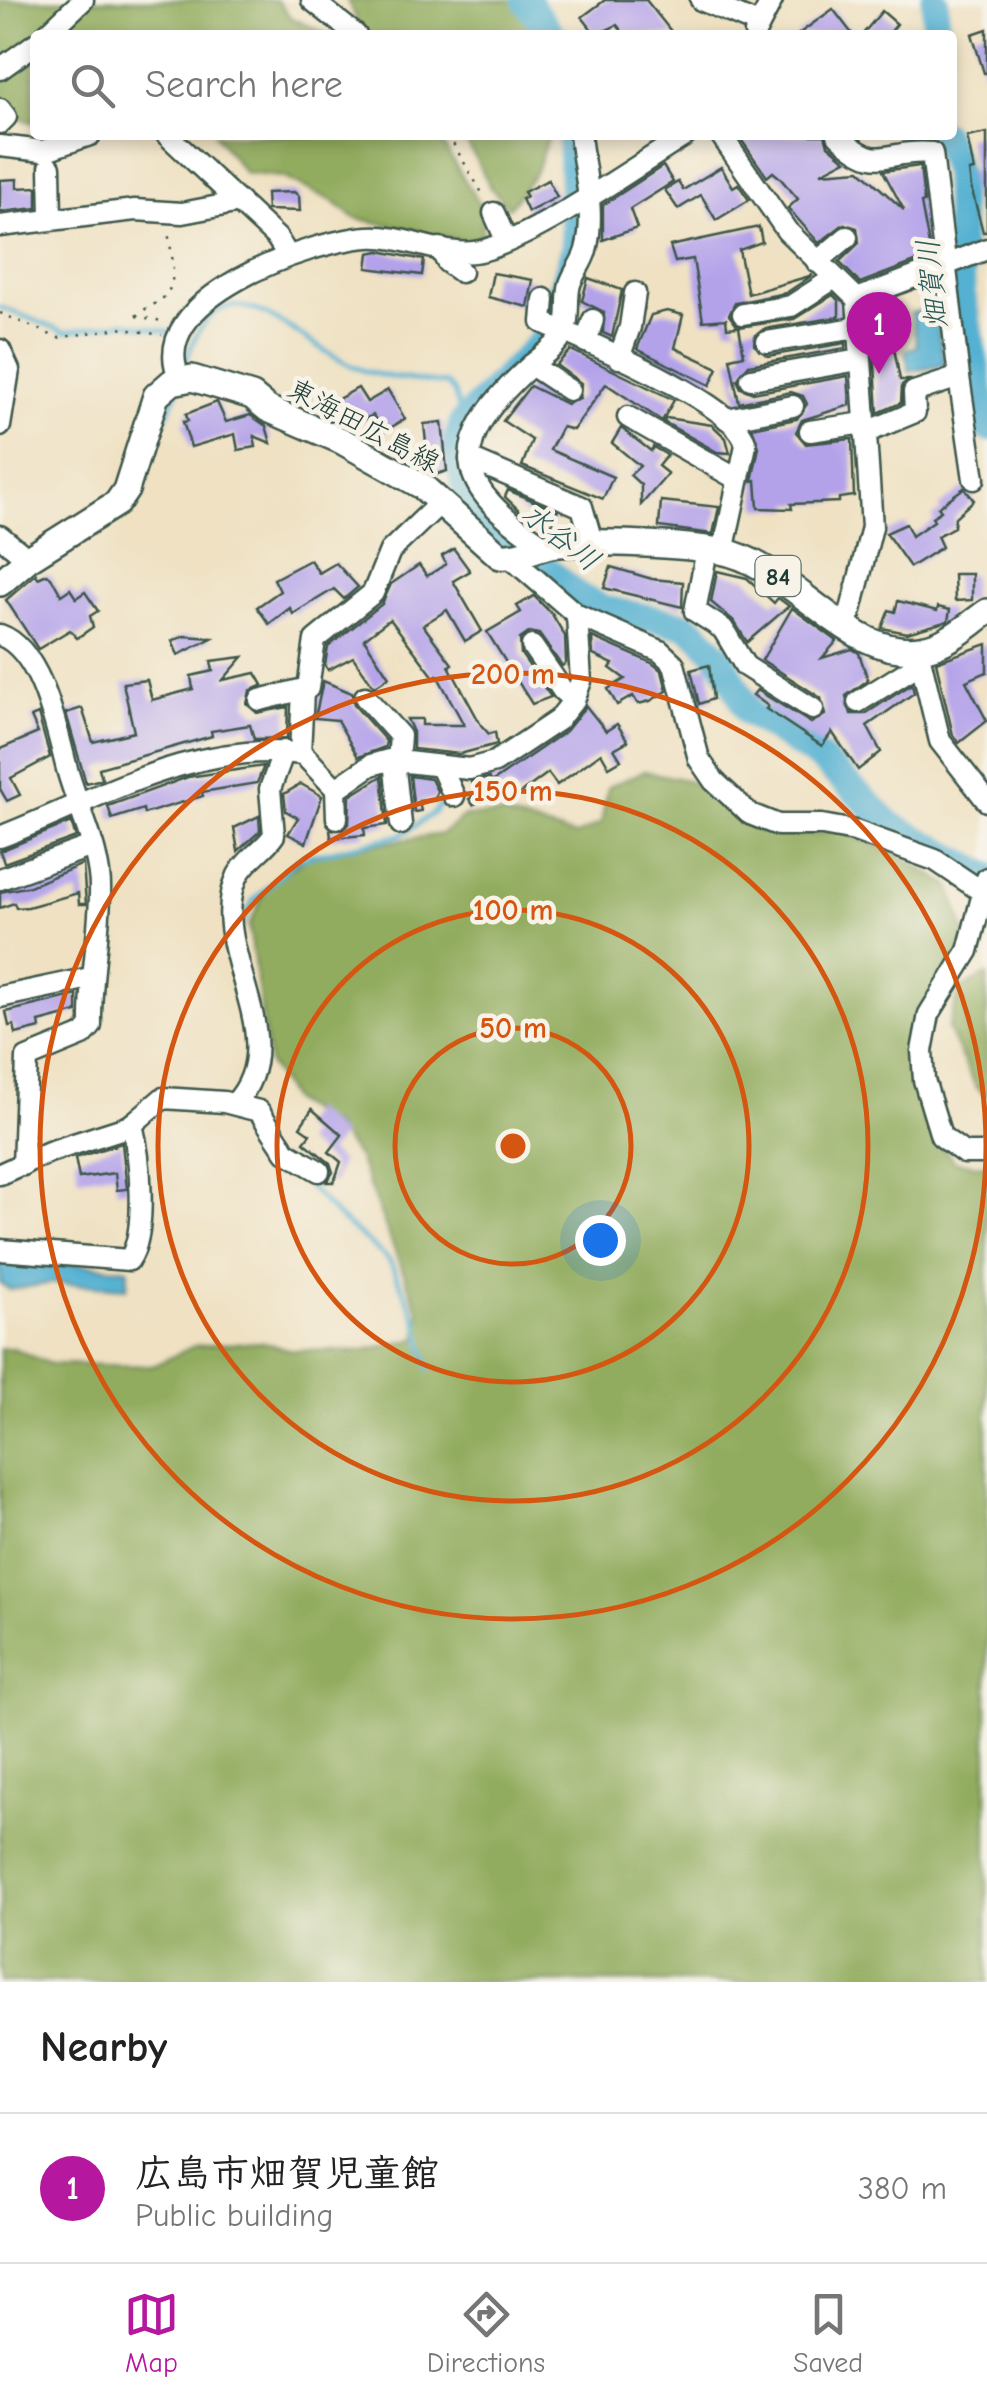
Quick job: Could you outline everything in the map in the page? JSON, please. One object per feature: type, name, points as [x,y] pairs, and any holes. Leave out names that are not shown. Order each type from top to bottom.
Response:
[{"type":"main road","name":"東海田広島線","points":[[188,379],[238,390],[342,441],[442,501],[491,550],[529,552]]},
{"type":"main road","points":[[15,570],[122,497],[151,406],[160,391],[188,379]]},
{"type":"main road","name":"84","points":[[529,552],[593,544],[715,551],[772,571],[882,647],[918,657]]},
{"type":"main road","points":[[918,657],[987,612]]},
{"type":"street","points":[[51,30],[83,0]]},
{"type":"street","points":[[312,0],[350,30]]},
{"type":"street","points":[[701,0],[756,29],[772,0]]},
{"type":"street","points":[[0,69],[30,48]]},
{"type":"street","points":[[0,109],[6,118],[0,123]]},
{"type":"street","points":[[0,146],[43,151],[75,140]]},
{"type":"street","points":[[176,140],[287,254]]},
{"type":"street","points":[[580,140],[587,247],[571,280],[564,332],[477,423],[470,458],[474,477],[488,501],[577,615],[660,651],[674,664],[700,759],[714,781],[750,814],[778,825],[822,825],[856,831],[935,860],[985,886],[968,951],[930,1014],[922,1051],[924,1080],[941,1136],[964,1153],[987,1153]]},
{"type":"street","points":[[188,379],[174,366],[180,333],[207,300],[287,254],[368,236],[440,248],[485,250],[581,199],[678,140]]},
{"type":"street","points":[[724,140],[787,231],[833,280],[856,298]]},
{"type":"street","points":[[843,140],[860,156],[871,159],[932,153],[974,479]]},
{"type":"street","points":[[50,167],[51,219]]},
{"type":"street","points":[[0,226],[143,210],[182,213],[240,202]]},
{"type":"street","points":[[494,213],[506,240]]},
{"type":"street","points":[[817,262],[847,237]]},
{"type":"street","points":[[440,248],[447,262],[461,272]]},
{"type":"street","points":[[856,298],[984,250]]},
{"type":"street","points":[[743,314],[791,306],[833,280]]},
{"type":"street","points":[[619,358],[636,293]]},
{"type":"street","points":[[847,626],[872,527],[856,298]]},
{"type":"street","points":[[544,299],[540,319],[700,397],[740,428],[746,445],[695,611],[723,628],[744,666],[813,709]]},
{"type":"street","points":[[586,342],[593,320]]},
{"type":"street","points":[[768,342],[856,328]]},
{"type":"street","points":[[0,350],[8,370],[0,426]]},
{"type":"street","points":[[752,379],[859,360]]},
{"type":"street","points":[[531,365],[570,390]]},
{"type":"street","points":[[810,431],[864,428],[915,412],[914,392],[959,377]]},
{"type":"street","points":[[727,419],[793,406]]},
{"type":"street","points":[[628,417],[736,479]]},
{"type":"street","points":[[470,458],[582,507],[593,544]]},
{"type":"street","points":[[235,1104],[246,1092],[256,1048],[247,985],[233,950],[232,899],[244,865],[274,835],[260,791],[292,752],[303,690],[313,672],[314,640],[372,593],[390,551],[442,501]]},
{"type":"street","points":[[0,536],[15,570]]},
{"type":"street","points":[[336,789],[371,766],[396,761],[469,768],[504,758],[558,720],[574,700],[581,681],[577,615]]},
{"type":"street","points":[[0,635],[18,646],[51,704],[92,846],[100,894],[90,978],[91,1026],[83,1036],[27,1058],[22,1165]]},
{"type":"street","points":[[532,646],[563,691],[574,700]]},
{"type":"street","points":[[858,702],[918,657],[940,741],[987,801]]},
{"type":"street","points":[[260,700],[303,690]]},
{"type":"street","points":[[365,697],[400,736],[396,761],[401,824]]},
{"type":"street","points":[[0,837],[78,802],[214,756],[292,752],[312,759],[336,789],[337,818]]},
{"type":"street","points":[[441,767],[454,796]]},
{"type":"street","points":[[0,879],[92,846]]},
{"type":"street","points":[[0,997],[90,978]]},
{"type":"street","points":[[0,1174],[132,1124],[163,1098],[235,1104],[259,1111],[286,1152],[319,1171]]},
{"type":"street","points":[[0,1250],[129,1260],[139,1240],[140,1181],[132,1124]]},
{"type":"path","points":[[451,140],[494,213]]},
{"type":"path","points":[[143,210],[170,234],[172,276],[164,296],[136,316],[180,333]]},
{"type":"path","points":[[0,313],[58,338],[131,328],[180,333]]},
{"type":"green space","points":[[0,0],[277,0],[291,18],[318,30],[30,30],[30,122],[0,111]]},
{"type":"green space","points":[[347,0],[520,0],[536,30],[362,30]]},
{"type":"green space","points":[[219,140],[440,140],[481,207],[483,235],[466,241],[355,218],[331,200],[283,177],[245,173]]},
{"type":"green space","points":[[466,140],[547,140],[535,173],[509,208],[491,188]]},
{"type":"green space","points":[[644,771],[690,781],[759,831],[815,834],[839,829],[897,854],[950,886],[965,932],[959,954],[915,1031],[914,1080],[934,1137],[955,1162],[987,1166],[987,1982],[0,1982],[0,1349],[13,1348],[50,1364],[153,1366],[194,1346],[262,1342],[291,1350],[361,1351],[417,1339],[420,1314],[358,1158],[335,1128],[292,1101],[269,1064],[249,926],[267,886],[311,854],[442,834],[465,816],[503,815],[575,836],[601,823],[608,787]]},
{"type":"green space","points":[[987,975],[987,1097],[976,1087],[948,1029],[960,989]]},
{"type":"water","points":[[934,308],[945,365],[909,372],[905,350],[917,346],[911,313]]},
{"type":"water","points":[[0,1257],[128,1269],[127,1288],[53,1283],[10,1290],[0,1283]]},
{"type":"building","points":[[605,0],[646,0],[670,30],[621,30],[617,25],[592,30],[582,17]]},
{"type":"building","points":[[833,9],[849,30],[804,30]]},
{"type":"building","points":[[882,11],[897,24],[892,30],[866,30]]},
{"type":"building","points":[[987,29],[987,73],[984,73],[972,34]]},
{"type":"building","points":[[987,133],[987,232],[983,232],[971,187],[969,171],[974,170],[967,137]]},
{"type":"building","points":[[741,140],[826,140],[846,160],[821,173],[860,170],[904,210],[883,171],[920,166],[924,202],[921,203],[931,256],[860,283],[839,262],[859,243],[857,228],[844,224],[819,243],[788,208],[798,199],[773,172],[767,177]]},
{"type":"building","points":[[663,166],[673,182],[630,209],[637,228],[603,240],[603,205]]},
{"type":"building","points":[[721,167],[733,187],[738,184],[749,200],[716,220],[701,195],[678,209],[665,190],[678,182],[683,190]]},
{"type":"building","points":[[17,179],[17,188],[37,187],[37,208],[0,212],[0,180]]},
{"type":"building","points":[[548,180],[557,197],[528,212],[522,199],[527,197],[524,192]]},
{"type":"building","points":[[294,192],[299,196],[300,211],[267,210],[266,193]]},
{"type":"building","points":[[759,227],[762,242],[739,250],[748,294],[813,275],[786,293],[735,303],[729,315],[738,327],[727,328],[726,319],[703,321],[693,259],[675,262],[670,246]]},
{"type":"building","points":[[379,251],[424,260],[422,275],[367,268],[369,253]]},
{"type":"building","points":[[493,273],[533,280],[528,307],[488,297]]},
{"type":"building","points":[[588,278],[622,290],[612,337],[603,333],[604,312],[582,301]]},
{"type":"building","points":[[833,295],[839,301],[839,317],[764,329],[755,336],[754,345],[768,356],[846,343],[846,348],[749,365],[737,380],[741,388],[753,393],[848,376],[850,405],[802,420],[796,432],[806,444],[852,439],[854,496],[839,498],[839,502],[791,504],[792,509],[758,508],[756,480],[752,481],[759,447],[752,428],[797,419],[807,404],[803,396],[791,392],[739,403],[730,358],[744,355],[739,327],[794,319]]},
{"type":"building","points":[[667,311],[683,315],[675,348],[718,368],[710,385],[637,349],[651,315]]},
{"type":"building","points":[[879,313],[886,350],[894,348],[900,380],[909,380],[902,385],[901,403],[878,413],[872,315]]},
{"type":"building","points":[[571,350],[674,400],[662,421],[606,384],[573,430],[562,427],[550,450],[613,477],[603,499],[522,466],[532,440],[503,421],[530,386],[567,404],[580,398],[581,383],[556,365]]},
{"type":"building","points":[[358,388],[367,402],[388,390],[405,419],[383,432],[373,415],[349,426],[334,420],[326,406]]},
{"type":"building","points":[[217,402],[226,422],[250,415],[266,426],[271,443],[254,436],[256,447],[238,450],[235,434],[191,447],[183,422],[188,421],[186,414]]},
{"type":"building","points":[[666,418],[712,425],[726,438],[730,453],[717,452],[664,422]]},
{"type":"building","points":[[442,422],[447,471],[434,475],[429,471],[424,424]]},
{"type":"building","points":[[621,428],[651,451],[653,447],[667,455],[658,466],[668,474],[641,505],[641,485],[630,475],[640,466],[612,443]]},
{"type":"building","points":[[964,488],[974,500],[955,517],[954,527],[937,536],[942,547],[910,567],[886,533],[906,524],[912,536],[934,521],[932,517],[941,511],[938,507]]},
{"type":"building","points":[[508,490],[557,511],[551,527],[523,514],[505,497]]},
{"type":"building","points":[[661,501],[719,507],[713,534],[659,527]]},
{"type":"building","points":[[454,549],[470,571],[453,581],[482,631],[465,641],[447,610],[423,625],[452,664],[449,666],[481,725],[489,734],[495,732],[497,744],[460,754],[413,749],[413,732],[407,719],[422,719],[422,725],[464,725],[437,675],[434,677],[390,619],[364,639],[389,677],[374,687],[353,657],[328,670],[325,665],[328,647],[382,604],[391,584],[419,565],[427,576],[446,564],[442,556]]},
{"type":"building","points":[[310,560],[319,573],[336,563],[358,587],[344,599],[334,589],[293,614],[290,608],[269,624],[257,607],[280,591],[274,579]]},
{"type":"building","points":[[611,567],[652,579],[683,582],[682,607],[604,588]]},
{"type":"building","points":[[717,571],[747,578],[774,603],[778,598],[789,606],[747,642],[734,621],[711,602]]},
{"type":"building","points":[[36,574],[38,578],[47,574],[51,577],[61,595],[70,589],[76,598],[85,592],[98,611],[90,616],[93,627],[77,638],[70,630],[38,649],[6,600]]},
{"type":"building","points":[[954,574],[972,574],[972,600],[955,601]]},
{"type":"building","points":[[534,596],[552,614],[565,636],[566,663],[562,666],[539,634],[530,632],[520,639],[521,654],[551,697],[532,704],[487,632],[521,612],[517,606]]},
{"type":"building","points":[[898,601],[937,611],[938,607],[950,610],[948,621],[907,633],[882,628],[889,610],[895,612]]},
{"type":"building","points":[[792,608],[837,641],[822,658],[852,649],[859,653],[868,680],[846,696],[851,714],[865,714],[912,684],[914,693],[867,726],[881,752],[858,770],[832,732],[822,746],[766,709],[768,706],[753,695],[757,690],[811,723],[825,715],[821,698],[762,660]]},
{"type":"building","points":[[184,636],[212,638],[178,655],[172,641]]},
{"type":"building","points":[[592,637],[652,663],[662,671],[667,691],[650,701],[638,704],[633,696],[617,705],[608,689],[625,679],[610,668],[613,664],[593,655]]},
{"type":"building","points":[[987,644],[987,672],[966,681],[987,721],[959,743],[953,735],[936,662]]},
{"type":"building","points":[[243,657],[223,680],[256,673],[263,685],[250,691],[247,704],[257,713],[288,707],[287,738],[254,739],[250,725],[211,731],[212,736],[99,768],[102,779],[86,783],[66,713],[82,708],[93,742],[134,732],[123,683],[147,680],[152,700],[193,689],[191,676],[213,671],[211,661]]},
{"type":"building","points":[[709,665],[713,699],[699,704],[691,670]]},
{"type":"building","points":[[323,681],[352,693],[354,705],[386,741],[385,747],[358,757],[337,720],[315,718]]},
{"type":"building","points":[[586,706],[606,731],[617,724],[628,741],[614,749],[621,760],[609,767],[601,753],[557,785],[548,773],[518,795],[510,786],[473,805],[469,799],[477,793],[471,782],[489,778],[492,782],[566,731]]},
{"type":"building","points":[[38,714],[50,757],[11,778],[20,795],[7,801],[0,789],[0,749],[38,733],[31,717]]},
{"type":"building","points":[[264,766],[257,783],[202,792],[203,796],[144,814],[143,809],[112,819],[108,806],[188,777]]},
{"type":"building","points":[[382,776],[387,825],[364,828],[365,835],[331,838],[330,830],[343,830],[349,824],[350,796]]},
{"type":"building","points":[[410,776],[431,779],[437,791],[435,800],[419,801],[421,811],[414,812]]},
{"type":"building","points":[[301,784],[322,796],[306,843],[288,834],[298,818],[286,811],[284,794]]},
{"type":"building","points":[[259,816],[260,831],[238,851],[234,828]]},
{"type":"building","points":[[71,822],[76,837],[4,863],[0,851]]},
{"type":"building","points":[[83,864],[86,904],[79,904],[78,893],[28,907],[16,908],[14,903],[0,908],[0,892],[30,886]]},
{"type":"building","points":[[77,995],[77,1012],[39,1022],[40,1028],[16,1034],[14,1025],[9,1026],[6,1012]]},
{"type":"building","points":[[312,1109],[342,1135],[329,1152],[341,1162],[334,1182],[327,1182],[333,1172],[330,1163],[304,1142],[310,1134],[300,1127]]},
{"type":"building","points":[[122,1143],[127,1189],[117,1190],[115,1173],[79,1178],[75,1158]]},
{"type":"waterway","name":"水谷川","points":[[526,0],[548,30]]},
{"type":"waterway","name":"畑賀川","points":[[935,0],[936,30]]},
{"type":"waterway","name":"水谷川","points":[[571,140],[575,248],[546,337],[463,422],[455,449],[468,495],[485,519],[580,597],[604,609],[685,625],[698,634],[723,661],[749,713],[823,761],[891,825],[987,876]]},
{"type":"waterway","name":"畑賀川","points":[[945,140],[956,172],[962,294],[987,428]]},
{"type":"waterway","points":[[185,366],[199,330],[217,311],[237,306],[259,311],[354,367],[388,377],[447,384],[454,392],[463,422]]},
{"type":"waterway","points":[[0,307],[65,332],[124,322],[175,333]]},
{"type":"waterway","points":[[153,444],[178,391]]},
{"type":"waterway","points":[[110,522],[142,495],[150,455]]},
{"type":"waterway","points":[[241,926],[253,901],[298,859],[401,835],[434,813],[447,795]]},
{"type":"waterway","points":[[283,1160],[339,1218],[389,1260],[416,1317],[429,1368]]},
{"type":"place","name":"広島市畑賀児童館","points":[[879,374]]}]
